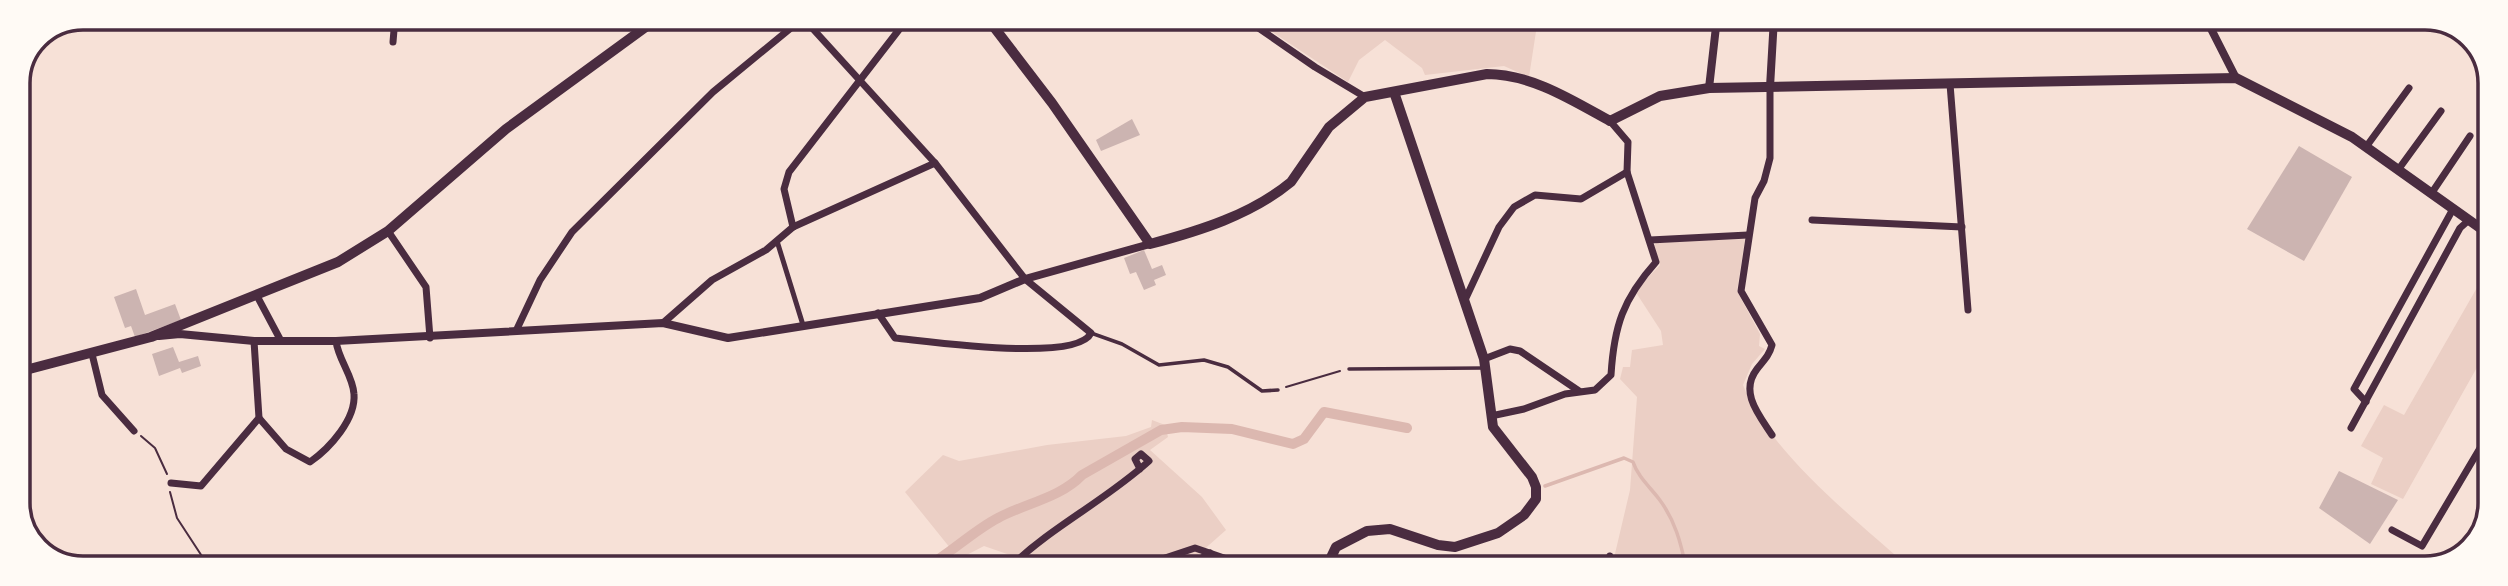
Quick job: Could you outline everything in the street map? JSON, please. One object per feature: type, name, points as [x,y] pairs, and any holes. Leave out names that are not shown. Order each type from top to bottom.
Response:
[{"type":"main road","points":[[30,369],[151,337],[338,262],[388,231],[506,129],[642,30]]},
{"type":"main road","points":[[996,30],[1052,103],[1150,244],[1191,233],[1251,208],[1283,189],[1291,182],[1329,127],[1365,97],[1468,76],[1504,74],[1532,82],[1610,121],[1660,96],[1709,88],[2236,78],[2332,126],[2478,226]]},
{"type":"main road","points":[[1332,556],[1336,547],[1379,528],[1438,545],[1455,547],[1498,533],[1524,516],[1536,499],[1536,487],[1526,468],[1497,436],[1490,416],[1484,363],[1394,92]]},
{"type":"street","points":[[393,41],[394,30]]},
{"type":"street","points":[[516,331],[540,280],[572,232],[713,92],[788,30]]},
{"type":"street","points":[[814,30],[935,163],[1025,279],[1091,333],[1083,342],[1043,349],[963,345],[895,338],[878,313]]},
{"type":"street","points":[[793,226],[784,189],[789,172],[899,30]]},
{"type":"street","points":[[1261,30],[1365,97]]},
{"type":"street","points":[[1709,88],[1716,30]]},
{"type":"street","points":[[1772,435],[1756,410],[1749,392],[1755,372],[1769,355],[1772,345],[1741,291],[1755,198],[1764,181],[1770,158],[1773,30]]},
{"type":"street","points":[[2212,30],[2236,78]]},
{"type":"street","points":[[1950,84],[1968,310]]},
{"type":"street","points":[[2366,147],[2409,88]]},
{"type":"street","points":[[2398,170],[2441,111]]},
{"type":"street","points":[[1490,416],[1524,409],[1579,391],[1595,390],[1611,375],[1613,343],[1624,308],[1633,288],[1656,261],[1627,172],[1628,142],[1610,121]]},
{"type":"street","points":[[2431,194],[2470,136]]},
{"type":"street","points":[[663,323],[712,280],[742,265],[777,241],[793,226],[935,163]]},
{"type":"street","points":[[1465,300],[1499,227],[1514,207],[1535,195],[1580,198],[1627,172]]},
{"type":"street","points":[[2365,402],[2354,389],[2453,209]]},
{"type":"street","points":[[1812,220],[1962,227]]},
{"type":"street","points":[[2351,428],[2460,228],[2469,220]]},
{"type":"street","points":[[388,231],[426,287],[430,338]]},
{"type":"street","points":[[1650,240],[1748,235]]},
{"type":"street","points":[[777,241],[803,325]]},
{"type":"street","points":[[151,337],[180,334],[254,341],[337,341],[430,338],[663,323],[728,338],[980,298],[1025,279],[1150,244]]},
{"type":"street","points":[[257,296],[281,341]]},
{"type":"street","points":[[254,341],[260,418],[286,449],[310,462],[347,423],[354,394],[337,341]]},
{"type":"street","points":[[1484,363],[1510,349],[1520,351],[1579,391]]},
{"type":"street","points":[[92,354],[102,395],[134,431]]},
{"type":"street","points":[[171,482],[201,486],[260,418]]},
{"type":"street","points":[[2392,530],[2422,546],[2478,452]]},
{"type":"street","points":[[1023,556],[1052,530],[1093,506],[1140,469]]},
{"type":"street","points":[[1171,556],[1195,548],[1219,556]]},
{"type":"street","points":[[1205,556],[1210,553]]},
{"type":"lane","points":[[1091,333],[1122,344],[1159,365],[1204,360],[1228,367],[1262,391],[1278,390]]},
{"type":"lane","points":[[1349,369],[1484,363]]},
{"type":"path","points":[[1278,390],[1324,374],[1349,369]]},
{"type":"path","points":[[134,431],[155,449],[171,482],[171,500],[177,518],[202,556]]},
{"type":"shaded area","points":[[1269,30],[1536,30],[1529,77],[1504,66],[1425,75],[1422,68],[1385,40],[1359,60],[1348,82]]},
{"type":"shaded area","points":[[1745,239],[1737,291],[1760,334],[1759,346],[1765,349],[1752,364],[1743,385],[1755,410],[1793,460],[1840,507],[1896,556],[1614,556],[1630,490],[1637,397],[1620,379],[1623,367],[1630,367],[1632,350],[1663,345],[1661,331],[1635,291],[1660,265],[1654,245],[1659,241]]},
{"type":"shaded area","points":[[2478,286],[2478,366],[2403,499],[2371,484],[2383,458],[2361,446],[2384,405],[2404,415]]},
{"type":"shaded area","points":[[1152,420],[1165,425],[1168,437],[1150,450],[1202,497],[1226,530],[1197,556],[1009,556],[984,546],[965,556],[957,556],[905,492],[943,455],[959,461],[1047,445],[1126,436],[1151,427]]},
{"type":"building","points":[[1132,119],[1140,135],[1101,151],[1096,140]]},
{"type":"building","points":[[2299,146],[2352,177],[2304,261],[2247,229]]},
{"type":"building","points":[[1144,250],[1152,269],[1162,265],[1166,275],[1154,280],[1156,285],[1144,290],[1136,272],[1130,274],[1124,258]]},
{"type":"building","points":[[136,289],[145,315],[175,304],[181,320],[135,337],[131,326],[125,328],[114,297]]},
{"type":"building","points":[[173,347],[179,362],[198,356],[201,366],[182,373],[180,368],[159,376],[152,354]]},
{"type":"building","points":[[2339,471],[2398,500],[2370,544],[2319,508]]},
{"type":"waterway","points":[[944,556],[989,523],[1064,489],[1082,475],[1161,430],[1182,427],[1232,429],[1293,444],[1304,439],[1324,412],[1407,428]]},
{"type":"waterway","points":[[1545,486],[1624,458],[1633,462],[1669,515],[1683,556]]}]
